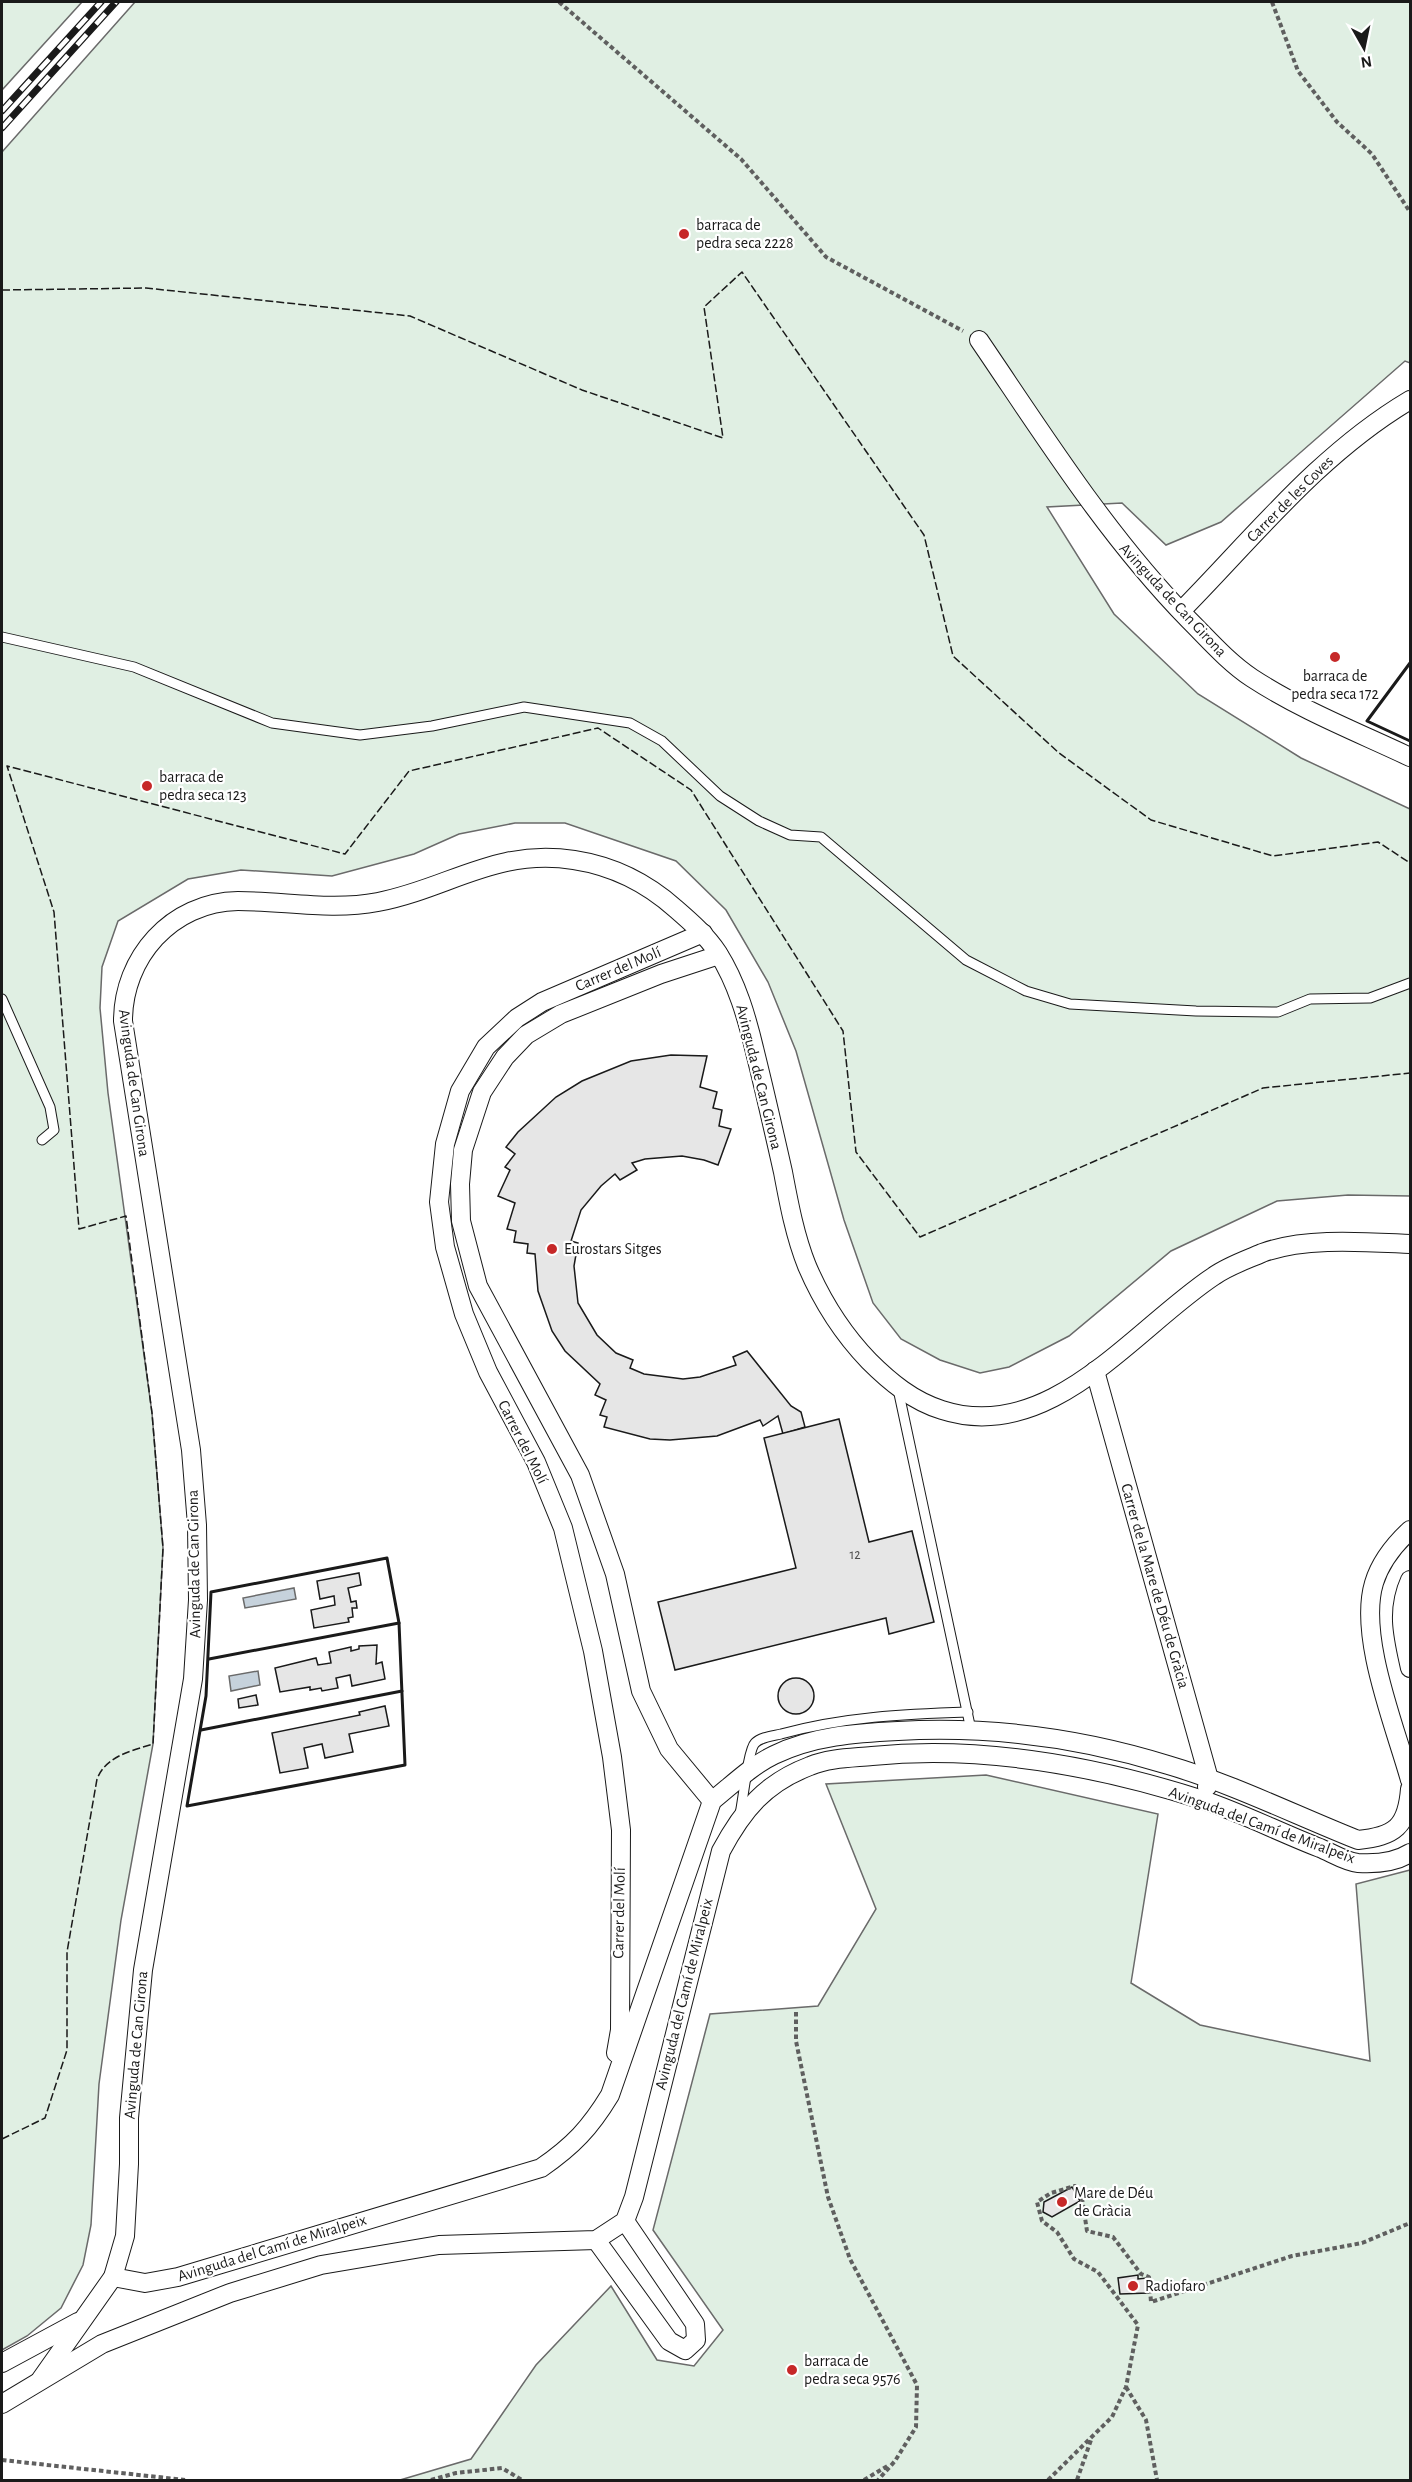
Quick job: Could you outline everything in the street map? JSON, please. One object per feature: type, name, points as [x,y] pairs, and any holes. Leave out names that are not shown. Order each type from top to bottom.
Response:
[{"type":"street","name":"Avinguda de Can Girona","points":[[979,340],[1119,541],[1180,611],[1232,663],[1252,678],[1316,713],[1410,757]]},
{"type":"street","name":"Carrer de les Coves","points":[[1180,611],[1282,504],[1328,460],[1365,429],[1410,400]]},
{"type":"street","name":"Avinguda de Can Girona","points":[[113,2277],[125,2236],[129,2118],[143,1970],[193,1679],[198,1600],[197,1525],[191,1450],[123,1021],[123,999],[133,970],[146,947],[172,922],[205,907],[235,901],[324,906],[361,904],[399,897],[485,865],[530,857],[572,860],[603,866],[623,874],[662,897],[703,933],[719,955],[747,1018],[794,1227],[807,1265],[825,1303],[857,1349],[898,1388],[946,1411],[971,1416],[995,1416],[1045,1402],[1095,1371],[1216,1274],[1268,1251],[1326,1242],[1410,1244]]},
{"type":"street","name":"Carrer del Molí","points":[[610,2095],[620,2030],[621,1830],[612,1757],[593,1652],[563,1528],[536,1462],[488,1372],[464,1314],[445,1247],[439,1202],[445,1144],[460,1091],[486,1047],[517,1018],[542,1002],[703,933]]},
{"type":"street","name":"Carrer del Molí","points":[[712,1801],[669,1749],[641,1691],[615,1574],[580,1475],[478,1286],[461,1221],[460,1184],[465,1141],[482,1092],[504,1057],[526,1035],[561,1014],[661,974],[719,955]]},
{"type":"street","name":"Carrer de la Mare de Déu de Gràcia","points":[[1095,1371],[1209,1779],[1205,1801]]},
{"type":"street","points":[[1410,1530],[1387,1557],[1378,1574],[1374,1583],[1371,1614],[1371,1640],[1410,1780]]},
{"type":"street","points":[[1410,1580],[1402,1597],[1400,1625],[1410,1668]]},
{"type":"street","name":"Avinguda del Camí de Miralpeix","points":[[113,2277],[145,2283],[178,2277],[541,2168],[577,2141],[591,2125],[610,2095],[712,1801],[748,1771],[792,1747],[838,1736],[971,1730],[1094,1746],[1168,1765],[1209,1779],[1358,1840],[1383,1837],[1398,1827],[1409,1809],[1410,1789]]},
{"type":"street","name":"Avinguda del Camí de Miralpeix","points":[[625,2221],[634,2197],[721,1851],[739,1817],[776,1783],[811,1765],[885,1755],[938,1754],[1036,1761],[1086,1769],[1205,1801],[1357,1863],[1401,1859],[1410,1853]]},
{"type":"street","points":[[625,2221],[695,2324],[696,2340],[685,2350],[669,2341],[596,2240],[625,2221]]},
{"type":"street","name":"Avinguda del Camí de Miralpeix","points":[[2,2404],[40,2379],[136,2328],[230,2293],[321,2265],[439,2245],[596,2240]]},
{"type":"street","points":[[40,2379],[113,2277]]},
{"type":"street","points":[[2,2363],[85,2318]]},
{"type":"lane","points":[[2,637],[134,667],[272,723],[360,735],[432,726],[524,707],[630,723],[662,741],[720,796],[759,821],[790,835],[821,837],[966,960],[1026,991],[1070,1004],[1196,1011],[1278,1012],[1310,999],[1370,998],[1410,983]]},
{"type":"lane","points":[[2,999],[50,1107],[54,1130],[42,1140]]},
{"type":"lane","points":[[898,1388],[971,1730]]},
{"type":"lane","points":[[739,1817],[749,1755],[753,1744],[760,1739],[870,1716],[968,1712]]},
{"type":"path","points":[[559,2],[741,159],[826,257],[979,340]]},
{"type":"path","points":[[1272,2],[1298,71],[1337,122],[1372,154],[1410,212]]},
{"type":"path","points":[[796,2012],[796,2041],[828,2198],[850,2259],[918,2385],[916,2427],[895,2461],[878,2481]]},
{"type":"path","points":[[1048,2481],[1112,2417],[1126,2387],[1138,2325],[1098,2272],[1074,2259],[1057,2232],[1042,2221],[1037,2202],[1051,2193],[1075,2186],[1082,2198],[1087,2231],[1113,2236],[1141,2274],[1149,2277],[1150,2302],[1292,2256],[1362,2242],[1410,2223]]},
{"type":"path","points":[[1126,2387],[1146,2420],[1156,2481]]},
{"type":"path","points":[[1077,2481],[1091,2439]]},
{"type":"path","points":[[2,2460],[185,2481]]},
{"type":"path","points":[[864,2481],[895,2461]]},
{"type":"path","points":[[431,2481],[456,2473],[502,2468],[522,2481]]},
{"type":"green space","points":[[2,2],[82,2],[2,90]]},
{"type":"green space","points":[[135,2],[1410,2],[1410,363],[1405,361],[1221,522],[1166,545],[1122,503],[1047,507],[1114,614],[1198,694],[1301,758],[1410,809],[1410,1196],[1348,1195],[1277,1201],[1171,1251],[1069,1336],[1009,1367],[980,1373],[940,1360],[901,1339],[873,1303],[844,1220],[796,1051],[768,982],[726,910],[676,861],[565,823],[515,823],[459,834],[414,854],[332,876],[241,870],[188,879],[118,921],[102,967],[100,1008],[108,1093],[152,1413],[163,1548],[153,1744],[121,1920],[99,2084],[91,2225],[83,2265],[61,2308],[27,2336],[2,2350],[2,152]]},
{"type":"green space","points":[[986,1775],[1158,1814],[1131,1983],[1200,2025],[1370,2061],[1356,1884],[1410,1870],[1410,2480],[400,2480],[471,2459],[536,2365],[611,2286],[657,2360],[694,2366],[723,2330],[653,2230],[710,2014],[818,2006],[876,1909],[826,1784]]},
{"type":"shaded area","points":[[294,1588],[296,1599],[245,1608],[243,1598]]},
{"type":"shaded area","points":[[258,1671],[260,1685],[231,1691],[229,1676]]},
{"type":"building","name":"Eurostars Sitges","points":[[671,1055],[707,1056],[700,1087],[717,1092],[713,1108],[722,1110],[719,1126],[731,1129],[718,1165],[682,1156],[645,1159],[632,1163],[637,1170],[620,1180],[615,1174],[601,1186],[581,1210],[571,1241],[578,1243],[574,1266],[578,1303],[597,1335],[616,1353],[633,1360],[630,1368],[644,1374],[683,1379],[700,1377],[736,1365],[733,1357],[747,1351],[791,1406],[801,1412],[805,1427],[783,1434],[778,1416],[763,1426],[760,1420],[717,1436],[670,1440],[650,1439],[604,1427],[607,1417],[600,1415],[606,1400],[595,1395],[600,1384],[565,1351],[552,1331],[538,1291],[535,1254],[527,1253],[528,1244],[514,1242],[516,1231],[507,1229],[515,1203],[498,1196],[510,1170],[505,1167],[515,1154],[506,1147],[518,1132],[556,1097],[582,1081],[631,1061]]},
{"type":"building","points":[[839,1419],[869,1542],[912,1531],[934,1622],[889,1634],[886,1618],[675,1670],[658,1602],[796,1568],[764,1438]]},
{"type":"building","points":[[359,1573],[361,1585],[348,1588],[351,1602],[356,1601],[357,1608],[352,1608],[353,1617],[348,1618],[349,1622],[314,1628],[311,1610],[335,1605],[334,1596],[320,1599],[317,1581]]},
{"type":"building","points":[[377,1645],[376,1664],[382,1662],[385,1679],[352,1686],[350,1675],[336,1678],[338,1688],[322,1691],[321,1688],[310,1690],[310,1687],[280,1692],[275,1668],[316,1658],[318,1665],[331,1663],[329,1652],[351,1647],[351,1651],[359,1649],[359,1646]]},
{"type":"building","points":[[796,1678],[809,1683],[814,1696],[809,1709],[796,1714],[783,1709],[778,1696],[783,1683]]},
{"type":"building","points":[[256,1695],[258,1705],[239,1708],[238,1699]]},
{"type":"building","points":[[385,1706],[389,1726],[349,1734],[353,1752],[325,1758],[322,1744],[304,1748],[308,1768],[280,1773],[272,1733],[360,1715],[359,1712]]},
{"type":"building","name":"Mare de Déu de Gràcia","points":[[1072,2187],[1080,2201],[1052,2217],[1043,2212],[1044,2202]]},
{"type":"building","name":"Radiofaro","points":[[1138,2275],[1138,2279],[1147,2278],[1148,2293],[1120,2294],[1118,2278]]},
{"type":"railway","points":[[2,111],[101,2]]},
{"type":"railway","points":[[2,128],[116,2]]},
{"type":"fence","points":[[2,290],[146,288],[410,316],[582,390],[723,438],[704,307],[742,272],[924,535],[953,656],[1059,753],[1151,820],[1273,856],[1378,842],[1410,863]]},
{"type":"fence","points":[[2,2139],[45,2118],[67,2050],[67,1952],[97,1779],[106,1765],[113,1760],[128,1752],[153,1744],[163,1548],[152,1413],[126,1216],[79,1229],[54,912],[7,766],[345,854],[409,771],[598,728],[691,790],[843,1031],[856,1152],[920,1237],[1263,1088],[1410,1073]]},
{"type":"wall","points":[[1410,663],[1367,721],[1410,741]]},
{"type":"wall","points":[[387,1558],[399,1623],[405,1765],[187,1806],[206,1696],[211,1592],[387,1558]]},
{"type":"wall","points":[[209,1659],[399,1623]]},
{"type":"wall","points":[[201,1730],[402,1691]]},
{"type":"place","name":"barraca de pedra seca 2228","points":[[684,234]]},
{"type":"place","name":"barraca de pedra seca 172","points":[[1335,657]]},
{"type":"place","name":"barraca de pedra seca 123","points":[[147,786]]},
{"type":"place","name":"Eurostars Sitges","points":[[552,1249]]},
{"type":"place","name":"Mare de Déu de Gràcia","points":[[1062,2202]]},
{"type":"place","name":"Radiofaro","points":[[1133,2286]]},
{"type":"place","name":"barraca de pedra seca 9576","points":[[792,2370]]}]
